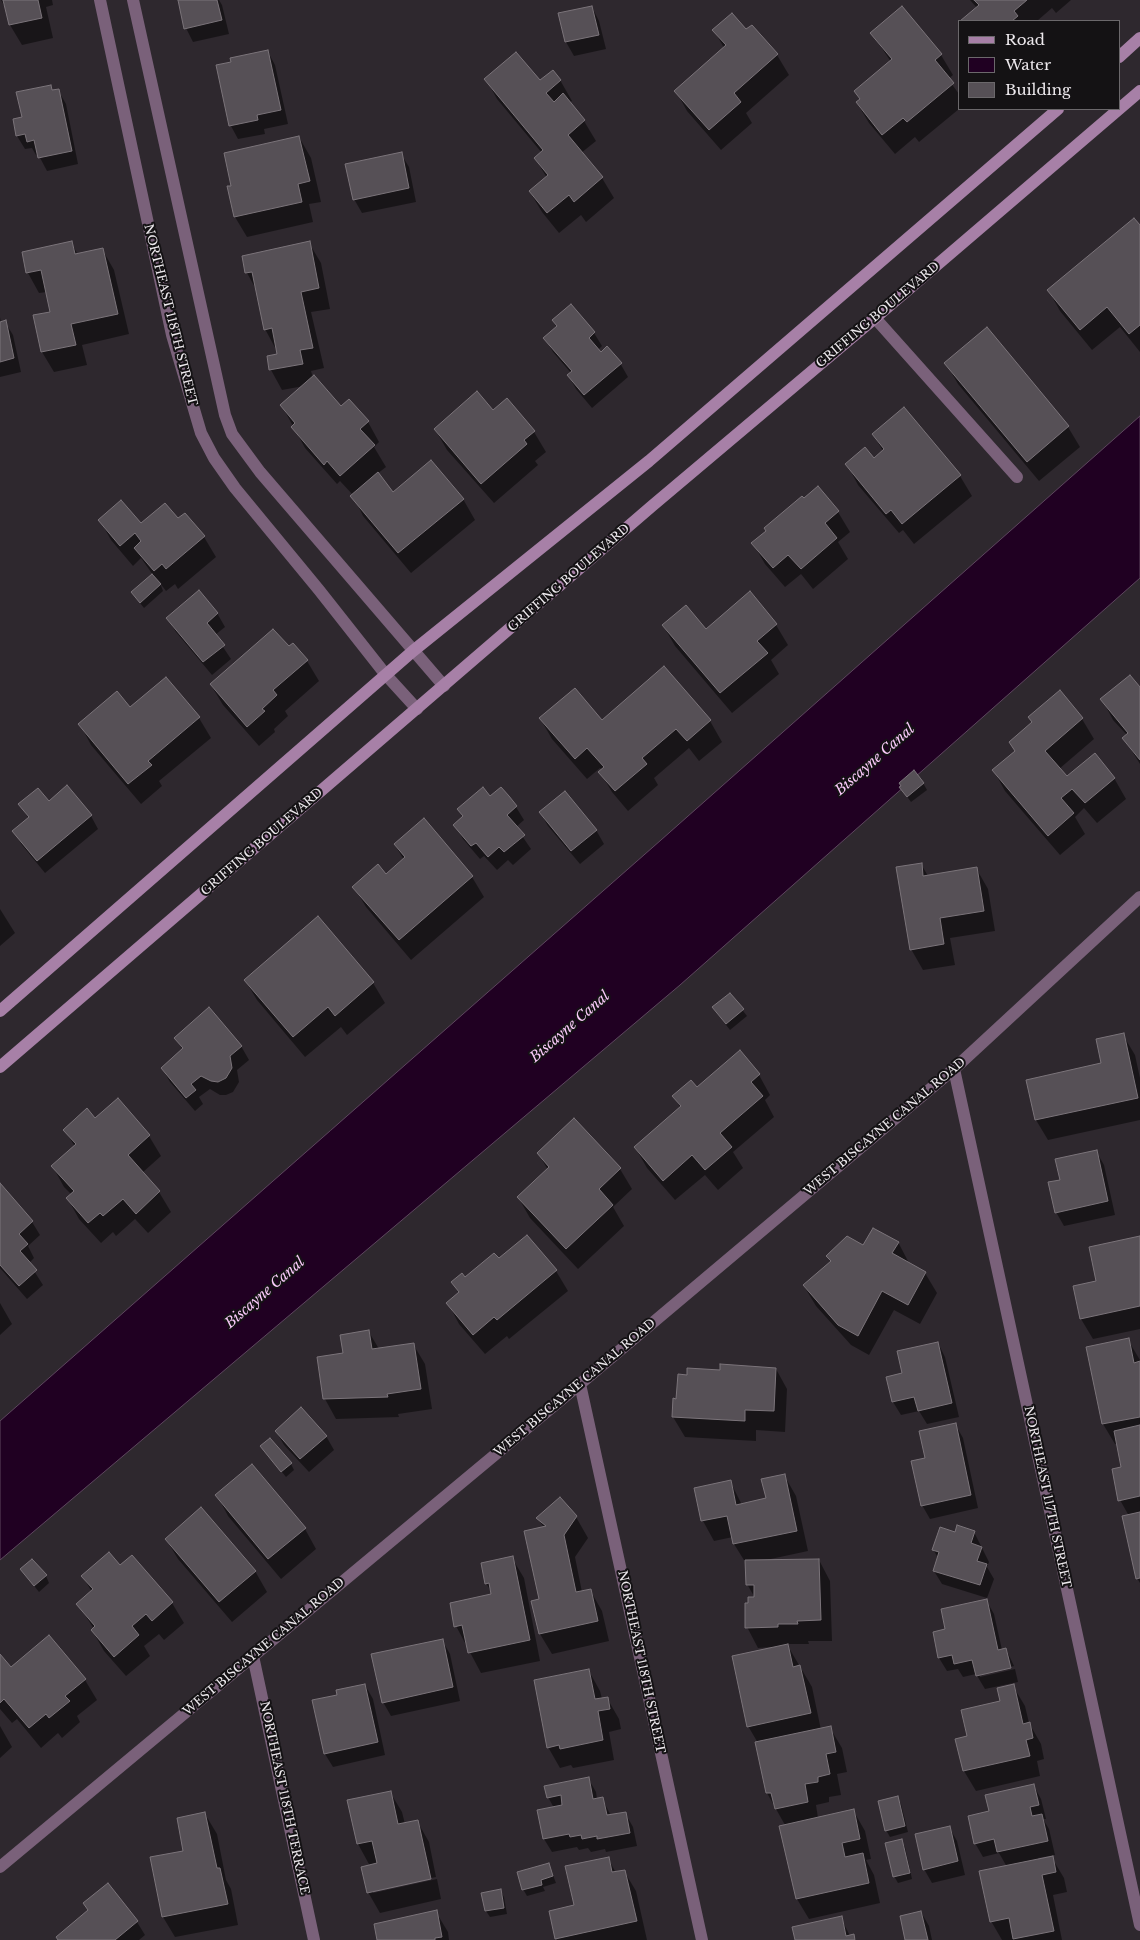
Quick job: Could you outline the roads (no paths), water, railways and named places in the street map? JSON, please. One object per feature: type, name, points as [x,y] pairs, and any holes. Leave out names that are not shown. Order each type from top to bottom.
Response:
[{"type":"street","name":"NORTHEAST 118TH STREET","points":[[100,0],[172,335],[201,433],[214,458],[235,488],[386,675],[417,709]]},
{"type":"street","points":[[133,0],[225,415],[232,434],[260,472],[444,686]]},
{"type":"street","points":[[1120,55],[1140,38]]},
{"type":"street","name":"GRIFFING BOULEVARD","points":[[1120,108],[1140,91]]},
{"type":"street","points":[[0,1011],[413,651],[649,461],[1057,110]]},
{"type":"street","name":"GRIFFING BOULEVARD","points":[[0,1066],[652,506],[1118,110]]},
{"type":"street","points":[[875,318],[1017,478]]},
{"type":"street","name":"WEST BISCAYNE CANAL ROAD","points":[[0,1866],[580,1384],[954,1069],[1140,897]]},
{"type":"street","name":"NORTHEAST 117TH STREET","points":[[954,1069],[1140,1925]]},
{"type":"street","name":"NORTHEAST 118TH STREET","points":[[580,1384],[702,1940]]},
{"type":"street","name":"NORTHEAST 118TH TERRACE","points":[[254,1656],[314,1940]]},
{"type":"water","name":"Biscayne Canal","points":[[1140,416],[1140,578],[680,985],[0,1560],[0,1421]]}]
